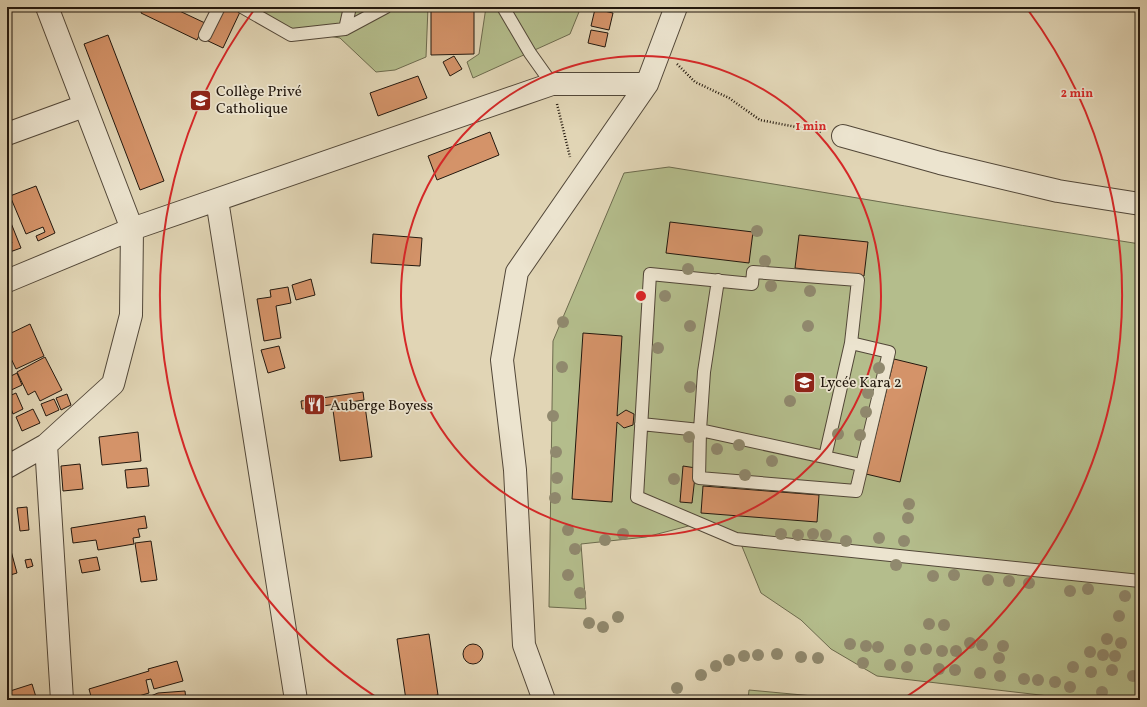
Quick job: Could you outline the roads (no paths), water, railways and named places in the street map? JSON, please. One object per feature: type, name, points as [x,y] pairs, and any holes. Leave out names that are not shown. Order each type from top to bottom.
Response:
[{"type":"street","points":[[7,467],[46,445],[113,384],[131,315],[132,229],[47,7]]},
{"type":"street","points":[[544,700],[524,645],[515,470],[502,360],[517,272],[647,84],[676,7]]},
{"type":"street","points":[[7,281],[132,229],[552,84],[647,84]]},
{"type":"street","points":[[7,134],[84,106]]},
{"type":"street","points":[[843,136],[940,163],[1058,191],[1140,204]]},
{"type":"street","points":[[217,200],[296,700]]},
{"type":"street","points":[[46,445],[62,700]]},
{"type":"lane","points":[[205,35],[219,7]]},
{"type":"lane","points":[[242,7],[291,35],[345,29],[386,7]]},
{"type":"lane","points":[[345,29],[350,7]]},
{"type":"lane","points":[[503,7],[530,53],[552,84]]},
{"type":"lane","points":[[825,458],[851,343],[858,280],[753,272],[752,284],[650,274],[637,497],[736,539],[1140,581]]},
{"type":"lane","points":[[718,280],[704,372],[700,430],[699,478],[856,491],[889,352],[851,343]]},
{"type":"lane","points":[[641,424],[700,430],[861,465]]},
{"type":"place","name":"Collège Privé Catholique","points":[[201,100]]},
{"type":"place","name":"Lycée Kara 2","points":[[805,382]]},
{"type":"place","name":"Auberge Boyess","points":[[314,405]]}]
